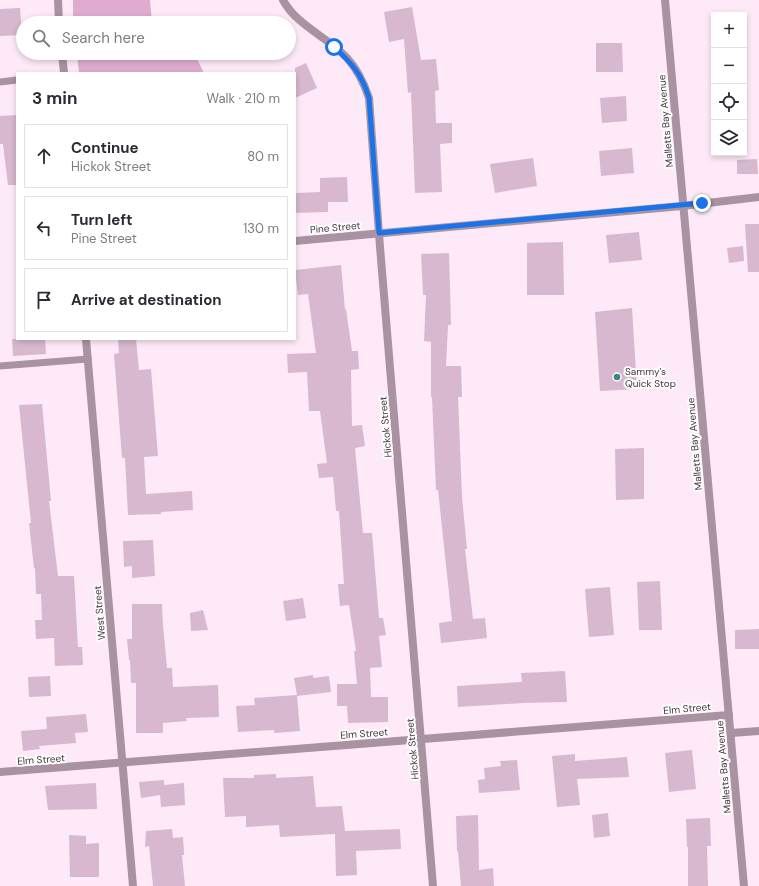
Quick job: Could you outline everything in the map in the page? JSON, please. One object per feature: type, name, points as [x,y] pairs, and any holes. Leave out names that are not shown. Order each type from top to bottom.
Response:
[{"type":"street","points":[[58,0],[59,16]]},
{"type":"street","name":"Hickok Street","points":[[283,0],[294,14],[346,57],[356,69],[364,83],[369,98],[433,886]]},
{"type":"street","name":"Malletts Bay Avenue","points":[[664,0],[744,886]]},
{"type":"street","points":[[63,60],[64,72]]},
{"type":"street","name":"Pine Street","points":[[296,241],[682,206],[759,197]]},
{"type":"street","name":"West Street","points":[[86,340],[133,886]]},
{"type":"street","name":"Elm Street","points":[[0,772],[729,715]]},
{"type":"street","points":[[731,733],[758,732]]},
{"type":"lane","points":[[0,82],[16,80]]},
{"type":"lane","points":[[0,366],[88,359]]},
{"type":"shaded area","points":[[73,0],[150,0],[151,16],[73,16]]},
{"type":"shaded area","points":[[78,60],[198,60],[204,72],[79,72]]},
{"type":"building","points":[[412,7],[421,60],[436,59],[439,90],[435,91],[436,123],[452,123],[452,143],[440,144],[442,192],[415,193],[411,92],[408,93],[404,39],[389,42],[384,12]]},
{"type":"building","points":[[20,8],[21,16],[16,16],[16,35],[0,36],[0,9]]},
{"type":"building","points":[[596,43],[622,43],[623,72],[596,72]]},
{"type":"building","points":[[306,63],[317,88],[296,98],[295,68]]},
{"type":"building","points":[[626,96],[627,121],[602,123],[600,98]]},
{"type":"building","points":[[16,115],[16,185],[8,185],[3,144],[0,144],[0,116]]},
{"type":"building","points":[[632,148],[634,173],[601,176],[599,151]]},
{"type":"building","points":[[533,158],[537,186],[495,193],[490,164]]},
{"type":"building","points":[[757,159],[758,174],[737,174],[737,160]]},
{"type":"building","points":[[347,177],[348,202],[328,202],[328,212],[296,213],[296,193],[320,192],[320,178]]},
{"type":"building","points":[[745,224],[759,224],[759,272],[748,272]]},
{"type":"building","points":[[639,232],[642,260],[609,263],[606,235]]},
{"type":"building","points":[[563,242],[564,295],[527,295],[527,243]]},
{"type":"building","points":[[743,246],[744,261],[729,263],[727,248]]},
{"type":"building","points":[[449,253],[451,325],[448,325],[446,366],[461,366],[462,397],[458,397],[462,497],[467,549],[465,549],[473,619],[485,618],[487,638],[441,643],[439,623],[452,621],[438,490],[436,490],[431,397],[431,342],[424,341],[426,295],[423,295],[421,254]]},
{"type":"building","points":[[341,265],[345,310],[346,309],[352,351],[358,351],[359,369],[351,370],[352,426],[362,425],[365,446],[355,448],[363,533],[372,533],[379,618],[383,618],[386,635],[379,636],[382,667],[370,668],[371,697],[388,697],[388,722],[348,723],[347,706],[337,706],[337,684],[357,684],[354,651],[356,651],[349,605],[340,606],[338,584],[344,584],[339,511],[336,511],[333,477],[319,478],[317,464],[327,463],[320,411],[309,411],[307,372],[288,373],[287,354],[316,353],[308,294],[298,295],[296,270]]},
{"type":"building","points":[[632,308],[637,389],[600,391],[595,312]]},
{"type":"building","points":[[12,339],[45,340],[46,354],[13,356]]},
{"type":"building","points":[[118,340],[136,340],[139,370],[151,369],[158,456],[144,457],[146,494],[192,491],[193,510],[161,512],[161,514],[128,515],[125,458],[122,458],[114,354],[119,353]]},
{"type":"building","points":[[42,404],[51,501],[49,501],[58,576],[74,576],[78,647],[82,647],[83,665],[55,666],[54,638],[36,639],[35,620],[42,620],[41,594],[36,594],[35,568],[29,523],[31,523],[19,405]]},
{"type":"building","points":[[644,448],[644,499],[616,500],[615,449]]},
{"type":"building","points":[[153,540],[155,576],[132,578],[132,566],[124,567],[123,541]]},
{"type":"building","points":[[660,581],[662,630],[639,630],[637,582]]},
{"type":"building","points":[[610,587],[614,635],[589,637],[585,589]]},
{"type":"building","points":[[303,598],[306,618],[286,621],[283,601]]},
{"type":"building","points":[[132,604],[162,604],[167,668],[172,668],[173,687],[218,685],[219,717],[186,718],[187,721],[163,723],[163,733],[136,733],[136,683],[131,683],[127,639],[132,639]]},
{"type":"building","points":[[203,610],[208,630],[191,631],[190,613]]},
{"type":"building","points":[[759,629],[759,649],[735,649],[735,630]]},
{"type":"building","points":[[565,671],[567,702],[458,707],[457,686],[522,682],[521,673]]},
{"type":"building","points":[[313,675],[313,678],[329,676],[331,692],[297,696],[300,731],[274,733],[274,730],[238,732],[236,706],[255,705],[254,698],[297,695],[294,678]]},
{"type":"building","points":[[50,676],[51,696],[29,697],[28,677]]},
{"type":"building","points":[[86,714],[88,732],[75,733],[76,743],[39,746],[40,749],[23,751],[21,731],[47,729],[46,717]]},
{"type":"building","points":[[692,750],[696,789],[669,792],[665,753]]},
{"type":"building","points":[[575,754],[575,761],[627,757],[629,777],[577,779],[580,805],[557,807],[552,756]]},
{"type":"building","points":[[517,760],[520,790],[479,793],[478,780],[485,779],[484,768],[501,766],[500,761]]},
{"type":"building","points":[[276,774],[276,778],[313,776],[316,807],[342,806],[345,831],[400,829],[401,849],[356,851],[357,875],[336,876],[335,834],[280,837],[279,825],[246,827],[246,816],[225,817],[223,778],[254,778],[254,775]]},
{"type":"building","points":[[164,780],[164,785],[184,783],[185,805],[161,807],[160,795],[141,798],[139,782]]},
{"type":"building","points":[[96,783],[97,809],[48,810],[45,786]]},
{"type":"building","points":[[608,813],[610,836],[594,838],[592,815]]},
{"type":"building","points":[[478,815],[479,870],[493,868],[494,886],[461,886],[457,851],[456,816]]},
{"type":"building","points":[[710,818],[711,846],[707,846],[708,886],[688,886],[686,819]]},
{"type":"building","points":[[172,829],[173,838],[183,837],[184,855],[182,855],[185,886],[153,886],[149,846],[145,847],[146,831]]},
{"type":"building","points":[[69,835],[86,836],[86,844],[99,843],[99,877],[70,877]]},
{"type":"place","name":"Sammy's Quick Stop","points":[[617,377]]},
{"type":"route","points":[[334,47],[346,57],[356,69],[364,83],[369,98],[379,233],[702,203]]}]
